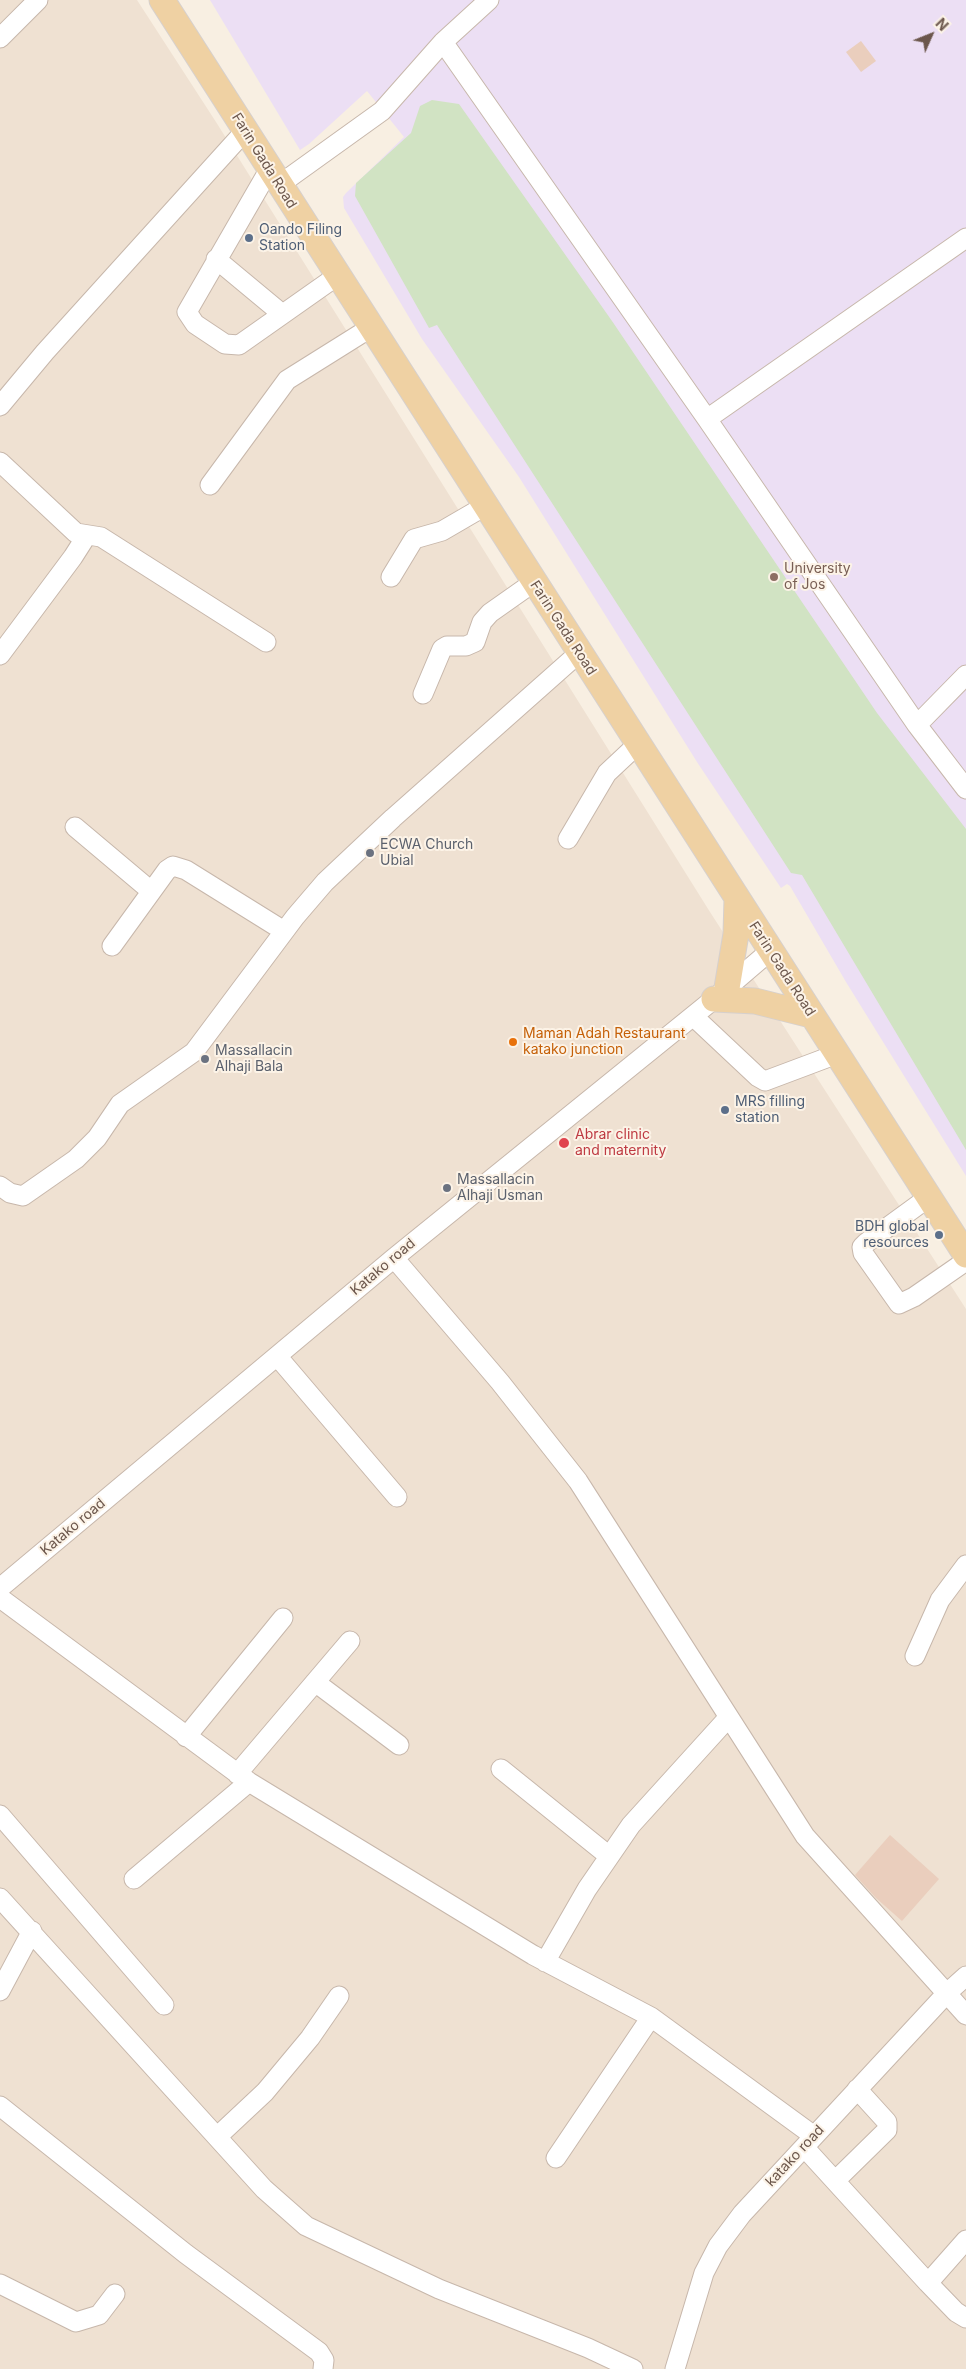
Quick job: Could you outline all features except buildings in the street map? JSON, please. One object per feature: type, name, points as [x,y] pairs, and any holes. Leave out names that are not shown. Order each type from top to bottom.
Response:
[{"type":"main road","name":"Farin Gada Road","points":[[162,0],[370,328],[966,1255]]},
{"type":"main road","points":[[737,898],[736,934],[721,993],[811,1015]]},
{"type":"street","points":[[0,38],[38,0]]},
{"type":"street","points":[[337,276],[281,313],[250,339],[239,345],[225,344],[195,324],[187,312],[216,259],[274,178],[382,111],[443,42],[489,0]]},
{"type":"street","points":[[443,42],[707,419],[916,725],[966,789]]},
{"type":"street","points":[[0,406],[44,352],[245,131]]},
{"type":"street","points":[[707,419],[966,238]]},
{"type":"street","points":[[216,259],[281,313]]},
{"type":"street","points":[[210,485],[287,380],[370,328]]},
{"type":"street","points":[[0,462],[76,533],[101,536],[266,642]]},
{"type":"street","points":[[391,577],[414,539],[442,531],[485,506]]},
{"type":"street","points":[[0,655],[73,557],[87,535]]},
{"type":"street","points":[[423,694],[442,649],[447,646],[466,646],[475,642],[482,622],[490,613],[534,582]]},
{"type":"street","points":[[0,1186],[10,1193],[23,1196],[76,1159],[97,1138],[120,1104],[194,1052],[284,931],[326,882],[359,850],[579,653]]},
{"type":"street","points":[[916,725],[966,675]]},
{"type":"street","points":[[568,838],[607,773],[638,744]]},
{"type":"street","points":[[75,827],[151,891]]},
{"type":"street","points":[[112,946],[167,870],[173,866],[186,870],[284,931]]},
{"type":"street","name":"Katako road","points":[[0,1588],[394,1258],[693,1016],[770,951]]},
{"type":"street","points":[[693,1016],[758,1077],[765,1081],[836,1054]]},
{"type":"street","points":[[929,1197],[866,1243],[862,1247],[863,1253],[899,1304],[914,1298],[966,1262]]},
{"type":"street","points":[[394,1258],[500,1382],[578,1481],[805,1836],[966,2016]]},
{"type":"street","points":[[277,1356],[348,1437],[397,1497]]},
{"type":"street","points":[[915,1656],[940,1600],[966,1565]]},
{"type":"street","points":[[0,1598],[243,1778],[545,1962],[651,2017],[809,2142],[835,2181],[956,2312],[966,2318]]},
{"type":"street","points":[[186,1737],[283,1618]]},
{"type":"street","points":[[134,1879],[243,1778],[315,1682],[350,1641]]},
{"type":"street","points":[[315,1682],[399,1745]]},
{"type":"street","points":[[545,1962],[587,1889],[630,1825],[728,1718]]},
{"type":"street","points":[[501,1769],[610,1856]]},
{"type":"street","points":[[0,1816],[164,2005]]},
{"type":"street","points":[[0,1898],[218,2136],[264,2189],[306,2226],[439,2289],[588,2348],[633,2369]]},
{"type":"street","points":[[0,1991],[32,1931]]},
{"type":"street","name":"katako road","points":[[675,2369],[704,2273],[718,2246],[742,2214],[947,1993],[966,1976]]},
{"type":"street","points":[[218,2136],[265,2092],[310,2038],[339,1996]]},
{"type":"street","points":[[556,2158],[651,2017]]},
{"type":"street","points":[[835,2181],[887,2130],[887,2122],[857,2090]]},
{"type":"street","points":[[0,2106],[186,2254],[319,2352],[324,2360],[323,2369]]},
{"type":"street","points":[[928,2282],[966,2240]]},
{"type":"street","points":[[0,2284],[76,2322],[99,2315],[115,2294]]},
{"type":"shaded area","points":[[0,0],[137,0],[216,122],[710,912],[966,1309],[966,2369],[0,2369]]},
{"type":"shaded area","name":"University of Jos","points":[[210,0],[966,0],[966,1176],[846,982],[790,886],[787,884],[781,888],[697,762],[519,477],[422,339],[344,208],[343,197],[346,193],[404,137],[367,91],[300,150]]},
{"type":"green space","points":[[432,100],[459,104],[612,321],[877,713],[966,829],[966,1150],[802,875],[791,873],[437,325],[429,328],[355,196],[356,183],[411,133],[420,106]]},
{"type":"place","name":"Oando Filing Station","points":[[249,238]]},
{"type":"place","name":"University of Jos","points":[[774,577]]},
{"type":"place","name":"ECWA Church Ubial","points":[[370,853]]},
{"type":"place","name":"Maman Adah Restaurant katako junction","points":[[513,1042]]},
{"type":"place","name":"Massallacin Alhaji Bala","points":[[205,1059]]},
{"type":"place","name":"MRS filling station","points":[[725,1110]]},
{"type":"place","name":"Abrar clinic and maternity","points":[[564,1143]]},
{"type":"place","name":"Massallacin Alhaji Usman","points":[[447,1188]]},
{"type":"place","name":"BDH global resources","points":[[939,1235]]}]
